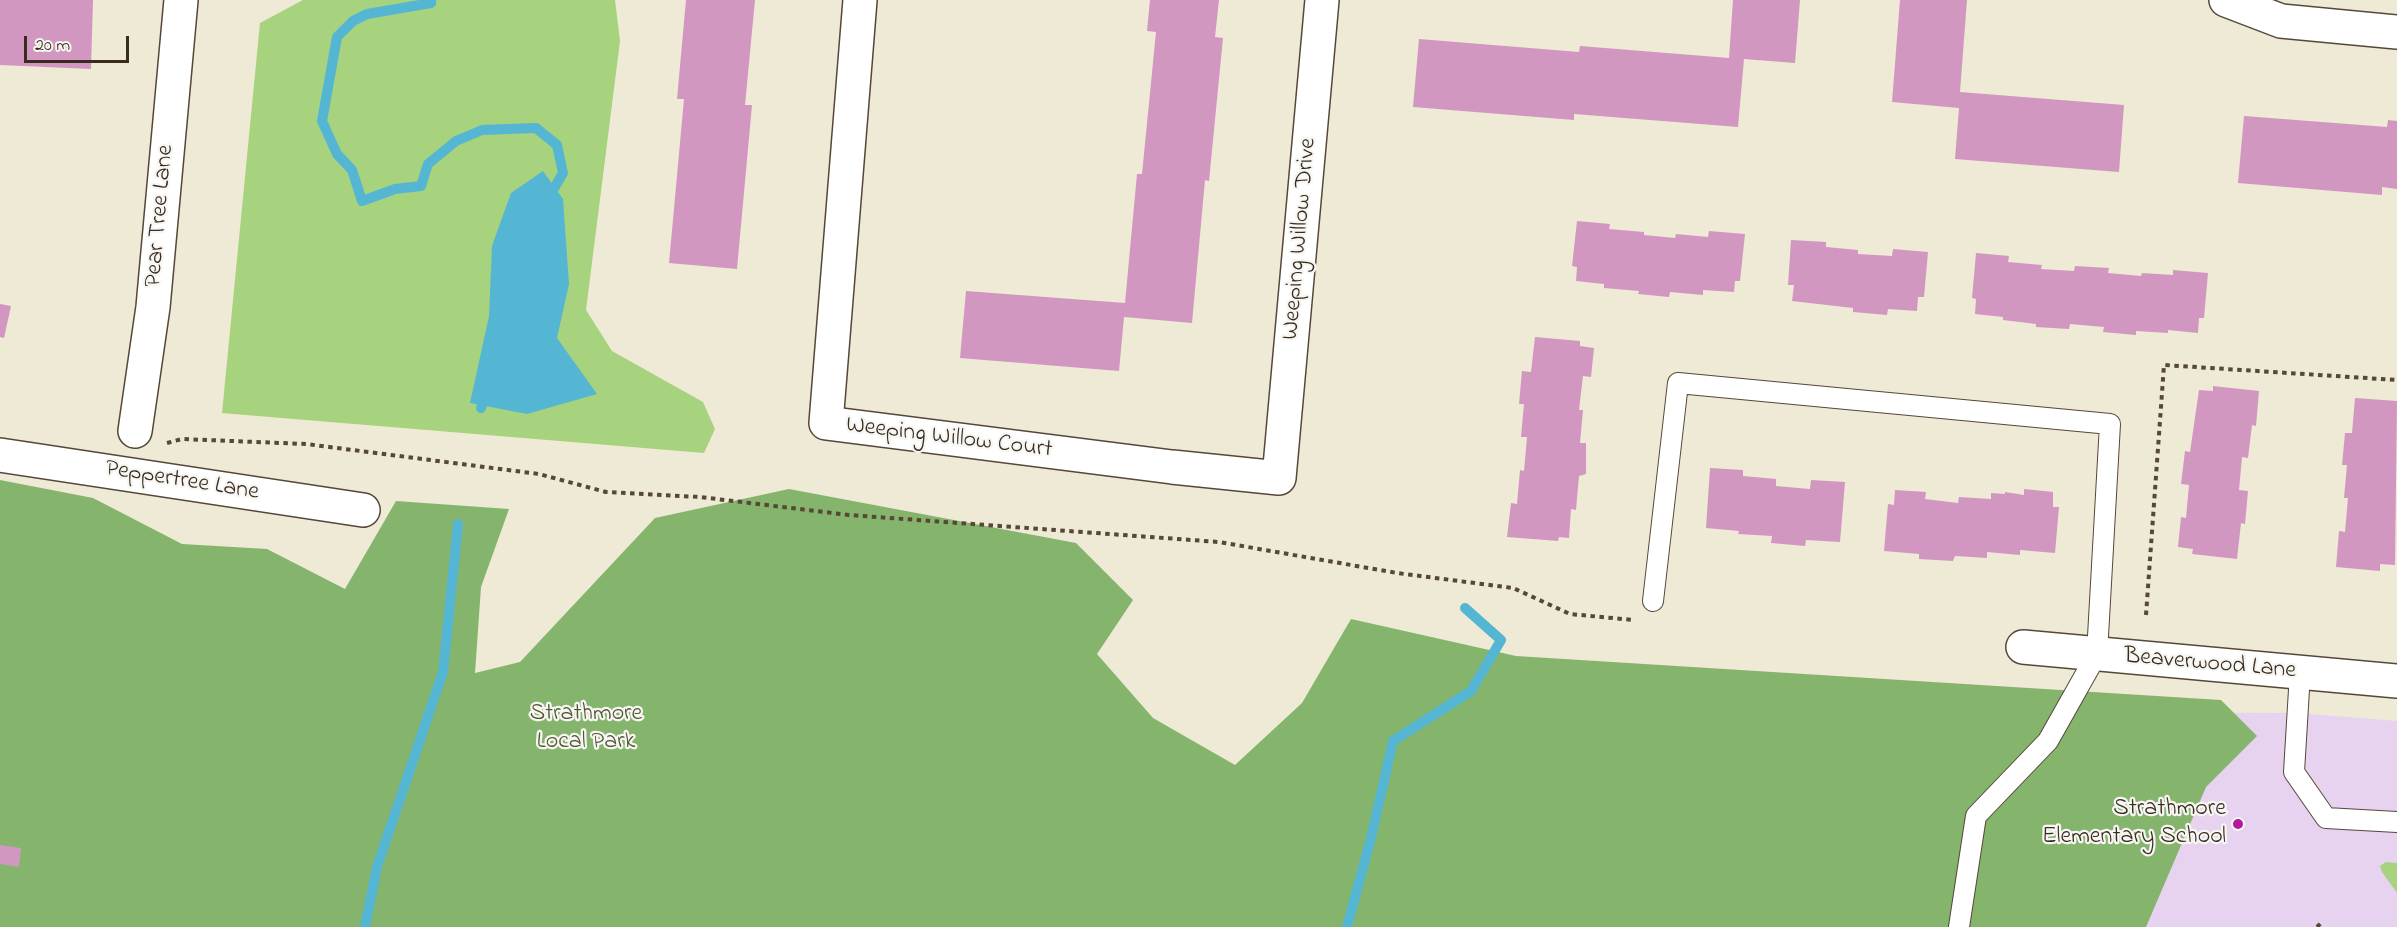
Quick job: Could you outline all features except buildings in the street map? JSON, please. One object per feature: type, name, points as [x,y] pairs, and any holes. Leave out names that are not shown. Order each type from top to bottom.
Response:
[{"type":"street","name":"Pear Tree Lane","points":[[149,438],[153,307],[181,0]]},
{"type":"street","name":"Weeping Willow Court","points":[[861,0],[826,423],[1173,467],[1279,478]]},
{"type":"street","name":"Weeping Willow Drive","points":[[1279,478],[1322,0]]},
{"type":"street","points":[[2226,0],[2281,21],[2397,32]]},
{"type":"street","name":"Peppertree Lane","points":[[0,455],[363,510]]},
{"type":"street","name":"Beaverwood Lane","points":[[2023,647],[2397,681]]},
{"type":"lane","points":[[1653,601],[1678,383],[2110,424],[2097,654],[2048,741],[1976,816],[1959,927]]},
{"type":"lane","points":[[2300,673],[2294,772],[2326,818],[2397,822]]},
{"type":"path","points":[[2146,615],[2164,365],[2397,380]]},
{"type":"path","points":[[149,438],[306,444],[539,474],[606,492],[700,497],[849,515],[1219,542],[1397,573],[1514,588],[1570,614],[1652,621],[1653,601]]},
{"type":"path","points":[[2317,927],[2321,923]]},
{"type":"shaded area","name":"Strathmore Elementary School","points":[[2088,712],[2297,713],[2397,721],[2397,927],[2071,927]]},
{"type":"green space","points":[[303,0],[615,0],[620,41],[586,310],[612,351],[703,402],[715,429],[704,453],[222,413],[260,23]]},
{"type":"green space","name":"Strathmore Local Park","points":[[0,480],[93,498],[182,544],[267,549],[345,589],[396,501],[509,509],[481,587],[475,673],[520,662],[655,518],[789,489],[1076,543],[1133,600],[1097,654],[1153,718],[1235,765],[1302,703],[1351,619],[1516,656],[2221,700],[2257,736],[2206,787],[2146,927],[0,927]]},
{"type":"green space","points":[[2386,862],[2397,863],[2397,893],[2382,872],[2380,866]]},
{"type":"water","points":[[543,171],[563,199],[569,284],[557,338],[597,394],[527,414],[470,403],[489,316],[492,246],[511,193]]},
{"type":"waterway","points":[[431,0],[431,3],[367,14],[353,21],[337,37],[322,121],[337,154],[352,170],[362,201],[395,189],[421,186],[428,164],[456,141],[482,130],[536,128],[557,145],[563,173],[549,197]]},
{"type":"waterway","points":[[481,408],[486,391]]},
{"type":"waterway","points":[[365,927],[377,867],[443,672],[458,524]]},
{"type":"waterway","points":[[1347,927],[1371,838],[1393,741],[1471,691],[1501,640],[1465,608]]},
{"type":"place","name":"Strathmore Elementary School","points":[[2238,824]]}]
